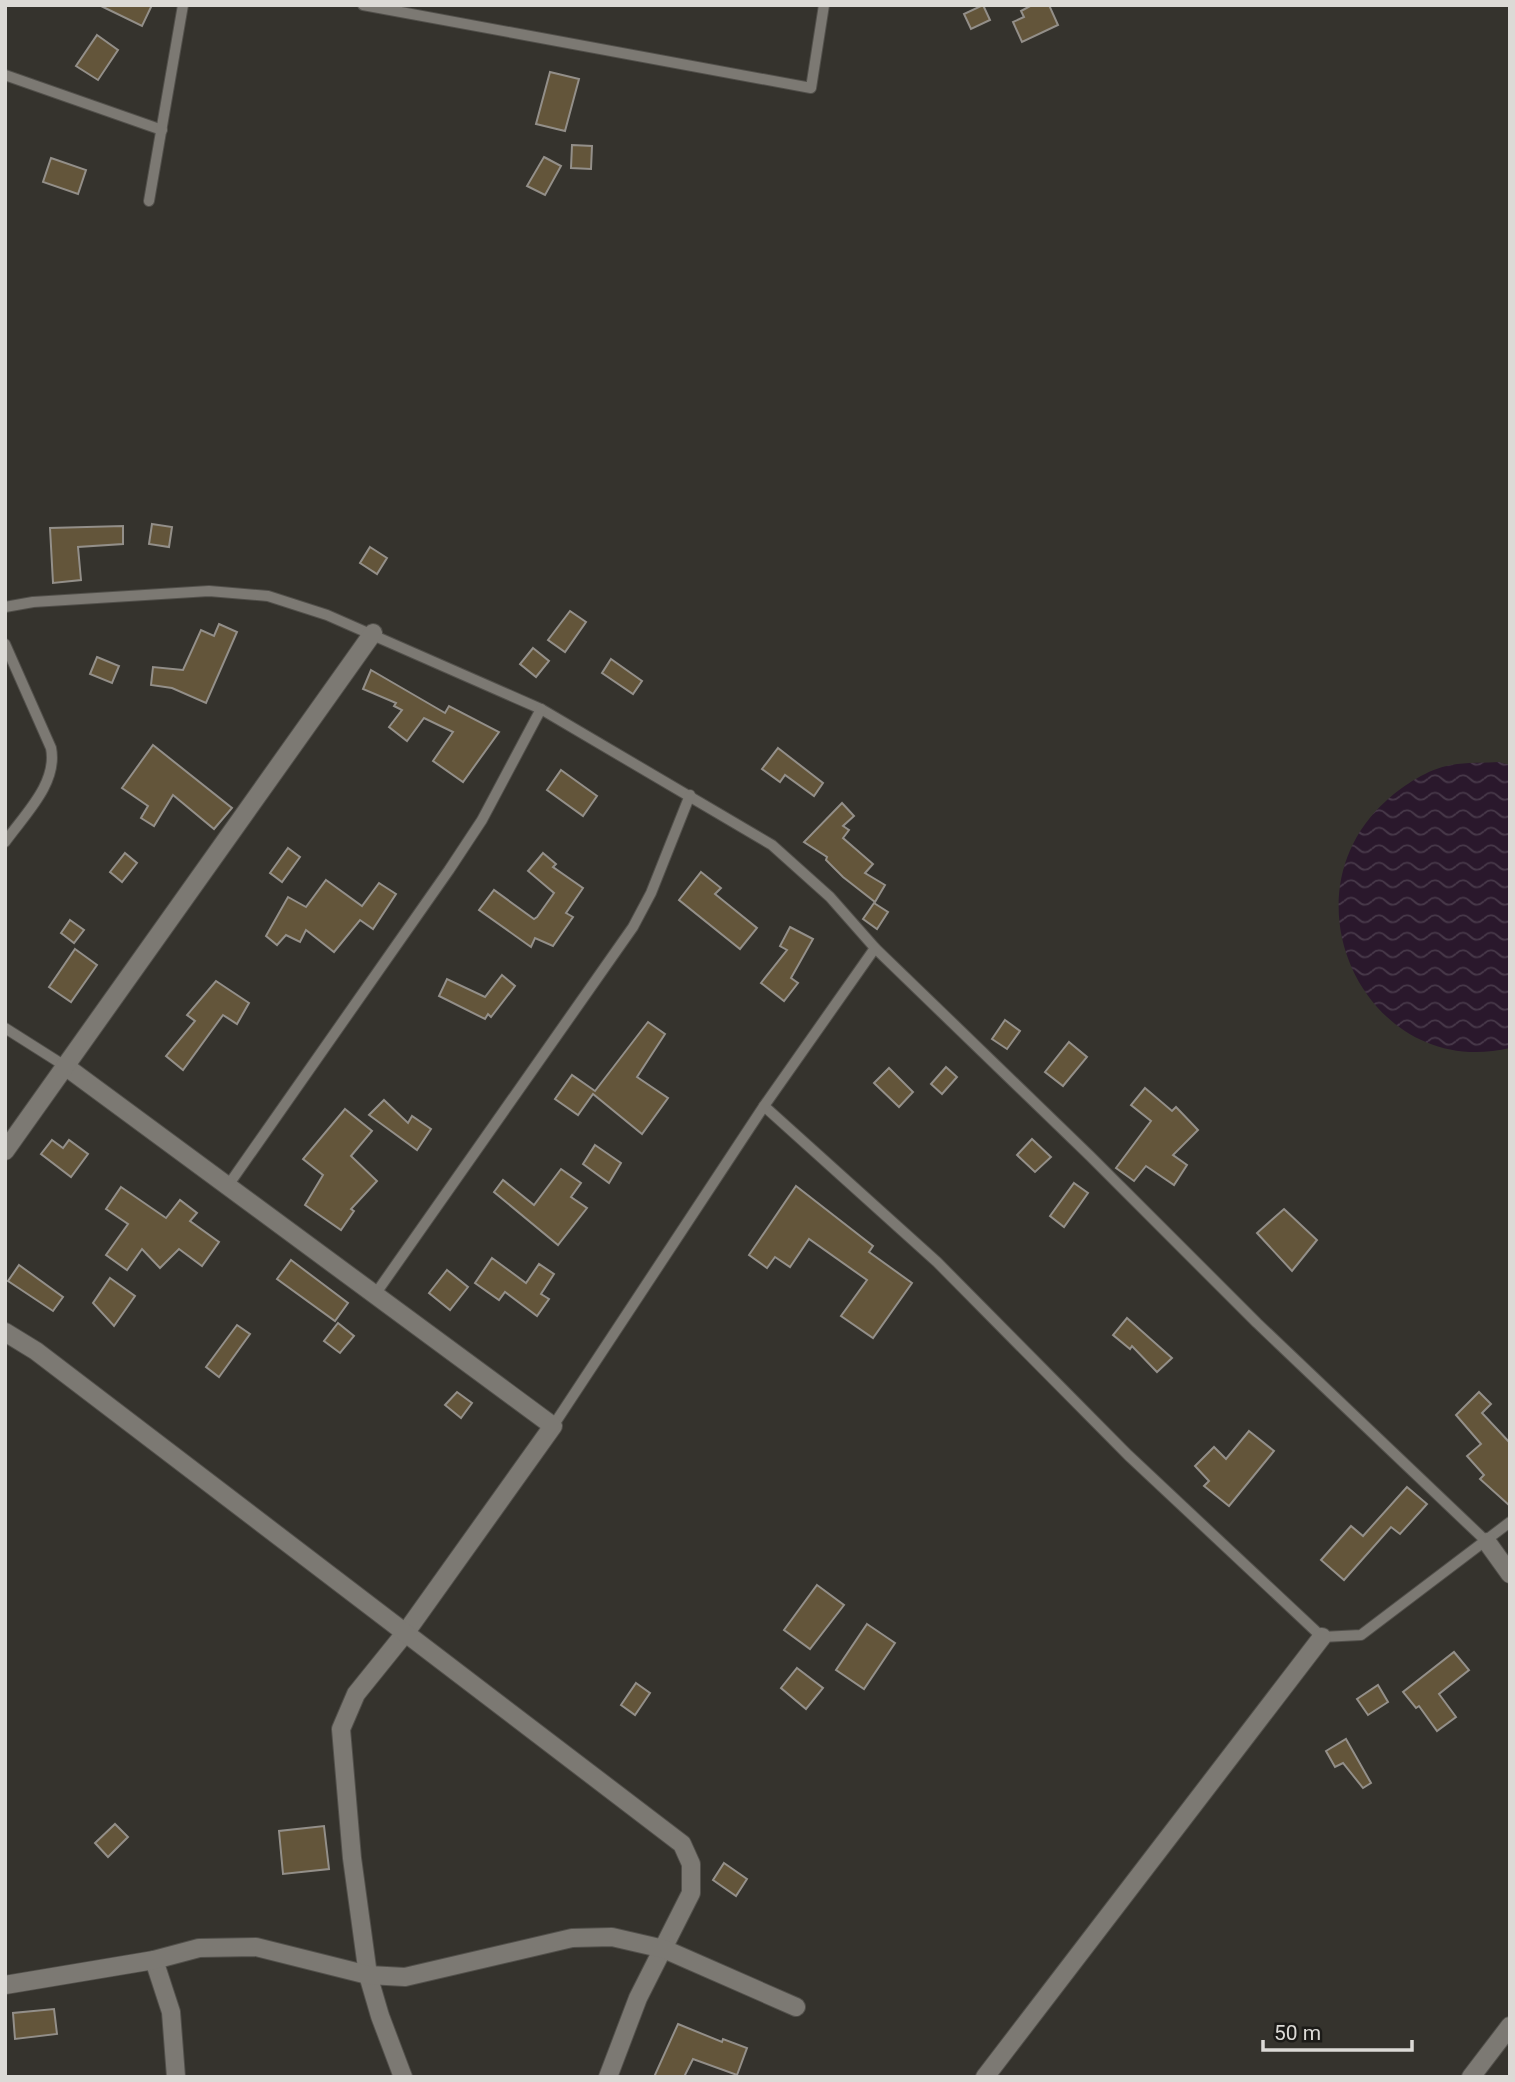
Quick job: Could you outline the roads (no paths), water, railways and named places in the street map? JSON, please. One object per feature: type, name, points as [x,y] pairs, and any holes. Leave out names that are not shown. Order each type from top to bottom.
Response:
[{"type":"street","points":[[5,1151],[373,634]]},
{"type":"street","points":[[65,1066],[553,1426],[406,1632],[356,1694],[341,1729],[352,1858],[368,1975],[403,2077]]},
{"type":"street","points":[[5,1332],[36,1351],[682,1844],[691,1864],[691,1893],[638,1998],[608,2077]]},
{"type":"street","points":[[1487,1542],[1510,1574]]},
{"type":"street","points":[[985,2077],[1322,1637]]},
{"type":"street","points":[[5,1985],[154,1960],[199,1948],[256,1947],[368,1975],[405,1977],[572,1938],[611,1937],[664,1949],[796,2007]]},
{"type":"street","points":[[154,1960],[171,2012],[176,2077]]},
{"type":"street","points":[[1471,2077],[1510,2026]]},
{"type":"lane","points":[[149,201],[183,5]]},
{"type":"lane","points":[[363,5],[811,88],[824,5]]},
{"type":"lane","points":[[5,75],[162,130]]},
{"type":"lane","points":[[5,607],[33,601],[209,591],[268,596],[373,634],[541,709],[772,845],[830,897],[875,948],[1275,1341],[1487,1542]]},
{"type":"lane","points":[[5,644],[51,748],[54,763],[47,783],[5,842]]},
{"type":"lane","points":[[227,1187],[482,820],[541,709]]},
{"type":"lane","points":[[374,1296],[633,927],[651,893],[690,795]]},
{"type":"lane","points":[[553,1426],[764,1105],[875,948]]},
{"type":"lane","points":[[5,1028],[65,1066]]},
{"type":"lane","points":[[764,1105],[937,1262],[1128,1455],[1322,1637],[1361,1635],[1510,1522]]},
{"type":"water","points":[[1499,762],[1510,765],[1510,1048],[1459,1051],[1416,1037],[1380,1010],[1354,973],[1341,930],[1340,884],[1355,840],[1394,794],[1417,778],[1442,767],[1463,763]]}]
